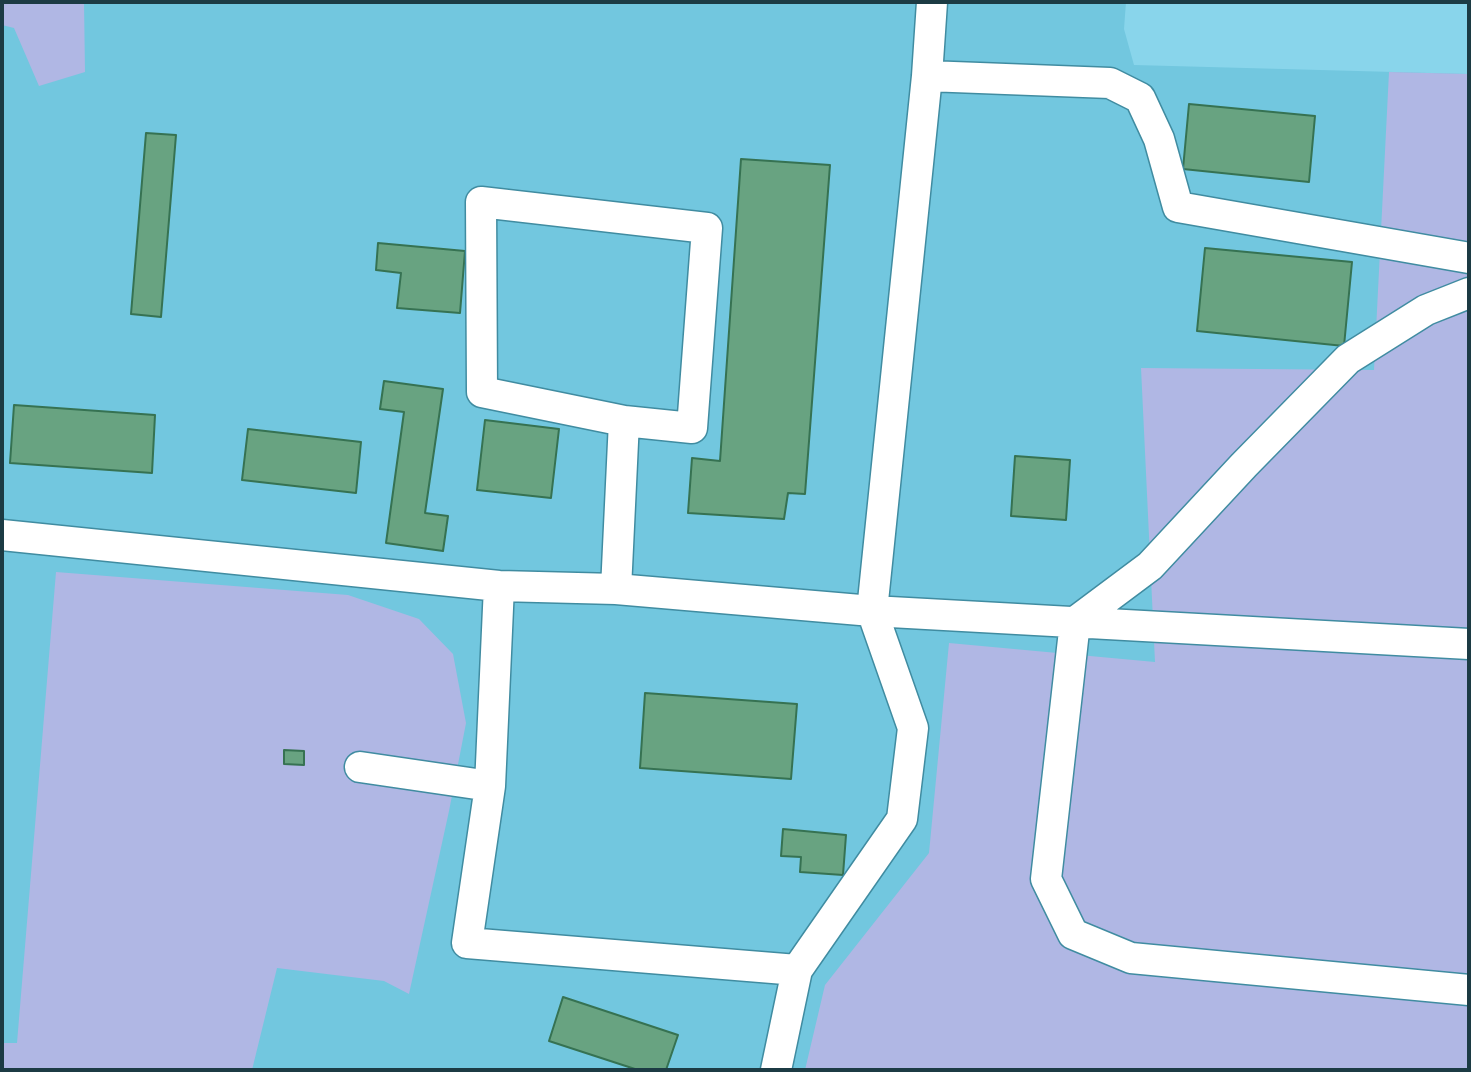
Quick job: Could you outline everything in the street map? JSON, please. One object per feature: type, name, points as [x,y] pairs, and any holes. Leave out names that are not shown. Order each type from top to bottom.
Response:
[{"type":"lane","points":[[776,1070],[797,970],[902,819],[913,728],[872,611],[927,76],[932,2]]},
{"type":"lane","points":[[927,76],[1110,83],[1140,98],[1158,139],[1178,207],[1469,258]]},
{"type":"lane","points":[[481,202],[707,228],[692,428],[624,421],[482,392],[481,202]]},
{"type":"lane","points":[[1469,293],[1426,310],[1348,359],[1150,566],[1075,622],[1046,879],[1073,934],[1131,958],[1469,990]]},
{"type":"lane","points":[[616,589],[624,421]]},
{"type":"lane","points":[[2,535],[499,586],[616,589],[872,611],[1469,644]]},
{"type":"lane","points":[[499,586],[490,786],[467,943],[797,970]]},
{"type":"lane","points":[[360,767],[490,786]]},
{"type":"shaded area","points":[[2,2],[1126,2],[1124,29],[1134,65],[1469,74],[1469,1070],[2,1070]]},
{"type":"shaded area","points":[[2,2],[84,2],[85,72],[39,86],[14,28],[2,25]]},
{"type":"shaded area","points":[[1389,72],[1469,74],[1469,1070],[805,1070],[825,985],[929,853],[949,643],[1155,662],[1141,368],[1374,370]]},
{"type":"shaded area","points":[[56,572],[348,595],[419,619],[453,654],[466,723],[409,994],[384,981],[277,968],[252,1070],[2,1070],[2,1043],[17,1043]]},
{"type":"building","points":[[1189,104],[1315,116],[1309,182],[1183,169]]},
{"type":"building","points":[[146,133],[176,135],[161,317],[131,314]]},
{"type":"building","points":[[741,159],[830,165],[805,494],[788,493],[784,519],[688,513],[692,458],[720,461]]},
{"type":"building","points":[[378,243],[465,251],[460,313],[397,308],[401,273],[376,270]]},
{"type":"building","points":[[1205,248],[1352,262],[1344,346],[1197,331]]},
{"type":"building","points":[[384,381],[443,389],[425,513],[448,516],[443,551],[386,543],[404,412],[380,409]]},
{"type":"building","points":[[14,405],[155,415],[152,473],[10,463]]},
{"type":"building","points":[[485,420],[559,429],[551,498],[477,490]]},
{"type":"building","points":[[248,429],[361,442],[356,493],[242,480]]},
{"type":"building","points":[[1015,456],[1070,460],[1066,520],[1011,516]]},
{"type":"building","points":[[645,693],[797,704],[791,779],[640,768]]},
{"type":"building","points":[[284,750],[304,751],[304,765],[284,764]]},
{"type":"building","points":[[783,829],[846,835],[843,875],[800,872],[801,857],[781,856]]},
{"type":"building","points":[[563,997],[678,1035],[666,1070],[638,1070],[549,1041]]}]
